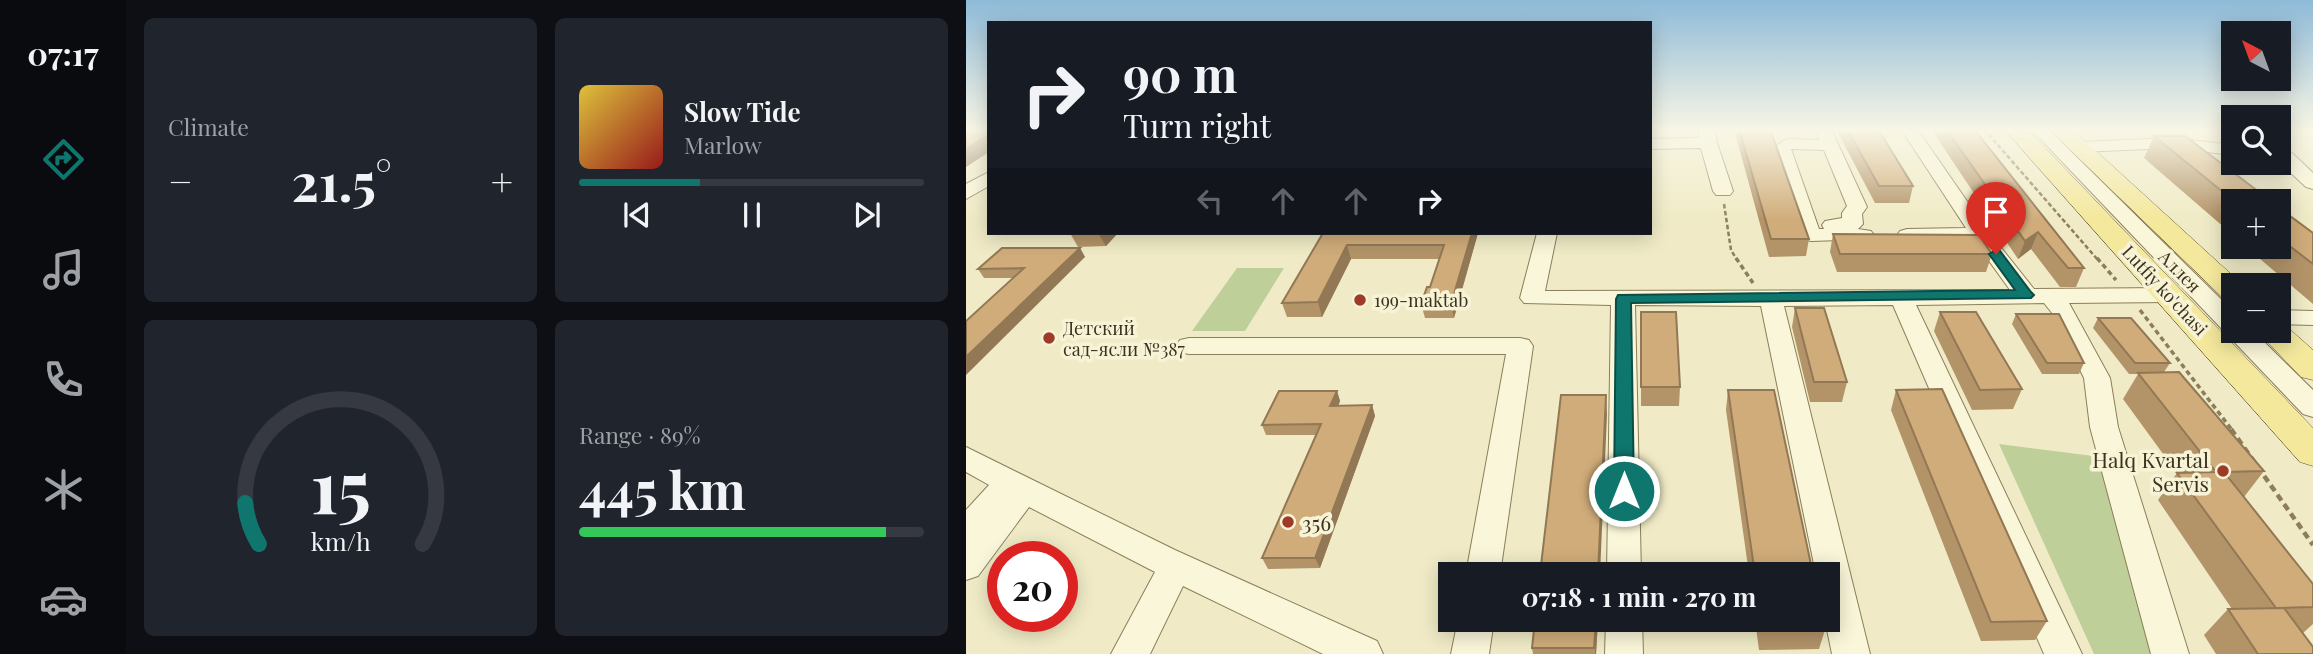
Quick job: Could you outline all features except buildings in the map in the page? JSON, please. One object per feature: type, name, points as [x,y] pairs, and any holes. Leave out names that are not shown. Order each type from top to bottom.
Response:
[{"type":"main road","name":"Lutfiy ko'chasi","points":[[2043,160],[2313,452]]},
{"type":"main road","points":[[2092,160],[2221,281]]},
{"type":"main road","points":[[2286,343],[2313,369]]},
{"type":"street","points":[[1714,160],[1723,191]]},
{"type":"street","points":[[1785,160],[1811,235],[1980,234]]},
{"type":"street","points":[[1832,225],[1853,224],[1852,213],[1857,207],[1836,160]]},
{"type":"street","points":[[1930,160],[1980,234],[2038,295],[2063,311],[2097,378],[2104,427],[2170,654]]},
{"type":"street","name":"Аллея","points":[[2069,160],[2221,313]]},
{"type":"street","points":[[2291,162],[2313,183]]},
{"type":"street","points":[[966,193],[987,178]]},
{"type":"street","points":[[966,193],[987,193]]},
{"type":"street","points":[[1547,235],[1532,298],[2169,295]]},
{"type":"street","points":[[1901,297],[2063,654]]},
{"type":"street","points":[[1623,299],[1624,562]]},
{"type":"street","points":[[1765,299],[1851,654]]},
{"type":"street","points":[[2291,317],[2313,318]]},
{"type":"street","points":[[2251,343],[2313,407]]},
{"type":"street","points":[[1189,346],[1520,345],[1485,562]]},
{"type":"street","points":[[966,458],[1016,487],[1175,568],[1364,654]]},
{"type":"street","points":[[966,532],[1016,487]]},
{"type":"street","points":[[966,565],[1016,487]]},
{"type":"street","points":[[1130,654],[1175,568]]},
{"type":"street","points":[[1470,654],[1474,632]]},
{"type":"street","points":[[1624,632],[1624,654]]},
{"type":"path","points":[[2010,160],[2128,294],[2261,468],[2313,545]]},
{"type":"path","points":[[1723,191],[1731,250],[1765,299]]},
{"type":"green space","points":[[1237,268],[1284,268],[1245,331],[1192,331]]},
{"type":"green space","points":[[1999,444],[2101,457],[2154,654],[2094,654]]},
{"type":"place","name":"199-maktab","points":[[1360,300]]},
{"type":"place","name":"Детский сад-ясли №387","points":[[1049,338]]},
{"type":"place","name":"Halq Kvartal Servis","points":[[2223,471]]},
{"type":"place","name":"356","points":[[1288,522]]},
{"type":"route","points":[[1624,491],[1623,299],[2026,295],[1996,254]]}]
